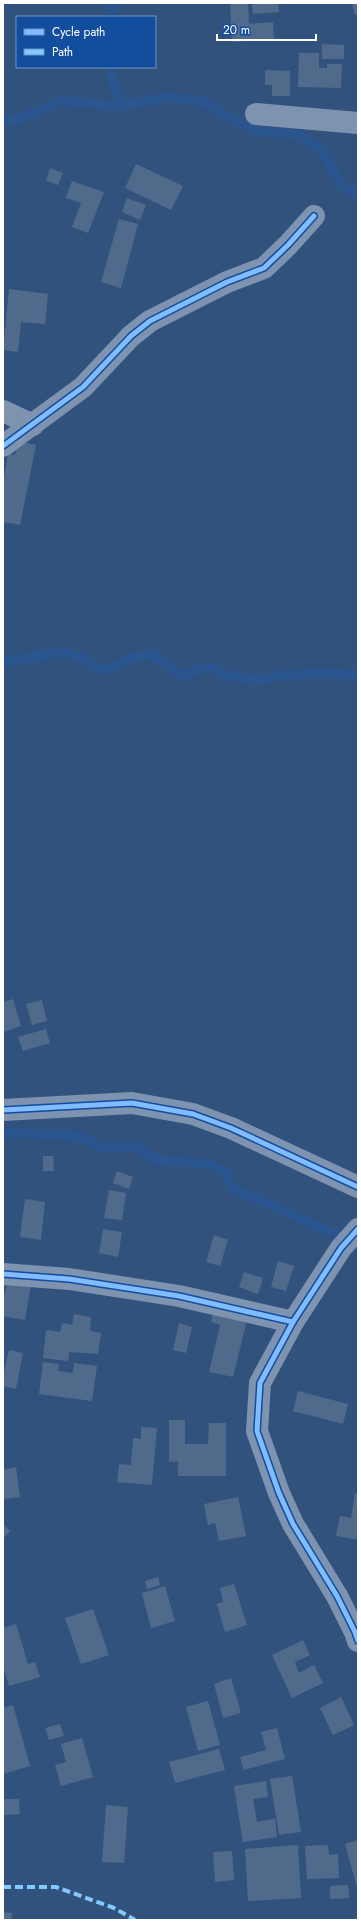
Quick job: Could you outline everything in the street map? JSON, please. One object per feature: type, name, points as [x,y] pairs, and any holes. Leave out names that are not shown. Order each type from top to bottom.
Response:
[{"type":"street","points":[[256,114],[358,123]]},
{"type":"street","points":[[3,446],[83,386],[131,336],[150,321],[227,282],[264,268],[288,245],[314,216]]},
{"type":"street","points":[[3,411],[33,425]]},
{"type":"street","points":[[3,1110],[132,1103],[192,1114],[231,1128],[358,1187]]},
{"type":"street","points":[[358,1229],[341,1248],[293,1322],[260,1382],[256,1431],[279,1493],[293,1524],[337,1596],[356,1632],[358,1641]]},
{"type":"street","points":[[3,1274],[69,1279],[179,1296],[293,1322]]},
{"type":"building","points":[[230,3],[248,3],[249,24],[273,22],[274,39],[232,42]]},
{"type":"building","points":[[252,3],[278,3],[279,12],[253,14]]},
{"type":"building","points":[[352,3],[358,3],[358,15],[355,15]]},
{"type":"building","points":[[322,44],[344,45],[344,59],[322,59]]},
{"type":"building","points":[[299,53],[319,53],[319,68],[327,68],[327,64],[342,64],[341,88],[298,87]]},
{"type":"building","points":[[265,70],[290,71],[290,96],[272,96],[272,85],[265,85]]},
{"type":"building","points":[[136,164],[183,186],[171,210],[125,188]]},
{"type":"building","points":[[50,168],[63,173],[58,185],[46,181]]},
{"type":"building","points":[[72,181],[104,192],[88,233],[72,227],[81,203],[66,198]]},
{"type":"building","points":[[127,198],[146,205],[140,220],[122,212]]},
{"type":"building","points":[[119,219],[138,224],[121,288],[101,282]]},
{"type":"building","points":[[9,289],[48,294],[45,324],[21,322],[18,352],[3,350]]},
{"type":"building","points":[[17,441],[36,445],[20,525],[3,522],[3,482],[8,454],[15,455]]},
{"type":"building","points":[[13,999],[21,1026],[3,1032],[3,1002]]},
{"type":"building","points":[[42,1000],[47,1021],[32,1025],[26,1004]]},
{"type":"building","points":[[46,1029],[50,1043],[23,1051],[18,1037]]},
{"type":"building","points":[[43,1156],[53,1156],[54,1171],[43,1171]]},
{"type":"building","points":[[117,1171],[133,1177],[129,1189],[113,1183]]},
{"type":"building","points":[[109,1190],[126,1193],[122,1220],[104,1218]]},
{"type":"building","points":[[25,1199],[45,1202],[41,1240],[20,1237]]},
{"type":"building","points":[[103,1229],[122,1232],[118,1257],[99,1253]]},
{"type":"building","points":[[214,1235],[228,1240],[220,1266],[206,1262]]},
{"type":"building","points":[[278,1261],[294,1266],[286,1291],[271,1287]]},
{"type":"building","points":[[244,1272],[263,1278],[258,1294],[239,1287]]},
{"type":"building","points":[[8,1280],[31,1284],[25,1320],[3,1316],[3,1292],[5,1292]]},
{"type":"building","points":[[213,1312],[247,1320],[233,1377],[209,1372],[220,1325],[211,1322]]},
{"type":"building","points":[[74,1314],[91,1317],[90,1331],[101,1333],[98,1354],[69,1352],[68,1361],[43,1358],[46,1330],[60,1332],[62,1323],[72,1325]]},
{"type":"building","points":[[179,1323],[192,1327],[186,1353],[173,1350]]},
{"type":"building","points":[[9,1350],[23,1353],[16,1389],[3,1386],[3,1376]]},
{"type":"building","points":[[43,1362],[59,1364],[58,1371],[73,1373],[74,1363],[97,1366],[92,1401],[39,1394]]},
{"type":"building","points":[[298,1391],[348,1404],[343,1424],[293,1411]]},
{"type":"building","points":[[169,1420],[185,1420],[185,1444],[208,1444],[209,1423],[226,1423],[226,1476],[178,1476],[178,1461],[169,1462]]},
{"type":"building","points":[[141,1427],[157,1428],[152,1485],[117,1482],[119,1464],[131,1465],[133,1438],[141,1439]]},
{"type":"building","points":[[16,1467],[20,1497],[4,1499],[3,1470]]},
{"type":"building","points":[[355,1493],[358,1494],[358,1540],[336,1536],[340,1516],[351,1518]]},
{"type":"building","points":[[238,1497],[246,1536],[219,1541],[215,1523],[208,1525],[204,1504]]},
{"type":"building","points":[[3,1524],[10,1531],[3,1539]]},
{"type":"building","points":[[158,1577],[160,1585],[147,1589],[145,1581]]},
{"type":"building","points":[[234,1584],[247,1625],[225,1632],[217,1604],[223,1602],[220,1588]]},
{"type":"building","points":[[165,1586],[175,1621],[151,1628],[142,1593]]},
{"type":"building","points":[[93,1609],[109,1655],[81,1664],[65,1618]]},
{"type":"building","points":[[16,1624],[28,1664],[35,1662],[40,1677],[9,1686],[3,1666],[3,1628]]},
{"type":"building","points":[[303,1640],[310,1655],[295,1662],[299,1673],[314,1665],[323,1683],[292,1698],[272,1655]]},
{"type":"building","points":[[231,1678],[241,1713],[223,1718],[214,1684]]},
{"type":"building","points":[[341,1697],[354,1725],[333,1735],[320,1708]]},
{"type":"building","points":[[208,1701],[220,1745],[198,1751],[186,1707]]},
{"type":"building","points":[[13,1705],[30,1766],[3,1774],[3,1708]]},
{"type":"building","points":[[60,1724],[64,1736],[49,1740],[45,1728]]},
{"type":"building","points":[[277,1728],[285,1759],[244,1770],[240,1757],[266,1750],[261,1732]]},
{"type":"building","points":[[82,1738],[93,1777],[61,1786],[55,1765],[66,1762],[61,1744]]},
{"type":"building","points":[[219,1749],[225,1770],[175,1783],[169,1762]]},
{"type":"building","points":[[292,1776],[301,1832],[279,1835],[270,1779]]},
{"type":"building","points":[[266,1781],[268,1797],[253,1799],[257,1822],[275,1819],[277,1837],[243,1842],[234,1786]]},
{"type":"building","points":[[3,1799],[19,1799],[20,1814],[3,1815]]},
{"type":"building","points":[[106,1805],[128,1807],[124,1863],[102,1862]]},
{"type":"building","points":[[358,1840],[358,1891],[345,1844]]},
{"type":"building","points":[[298,1845],[301,1898],[248,1901],[245,1849]]},
{"type":"building","points":[[328,1845],[329,1855],[338,1854],[339,1878],[307,1879],[305,1846]]},
{"type":"building","points":[[232,1851],[234,1880],[215,1882],[213,1852]]},
{"type":"building","points":[[348,1885],[349,1898],[330,1899],[330,1886]]},
{"type":"building","points":[[3,1912],[12,1913],[11,1920],[3,1920]]},
{"type":"waterway","points":[[110,16],[113,8],[111,3]]},
{"type":"waterway","points":[[111,68],[113,84],[123,106]]},
{"type":"waterway","points":[[3,120],[18,120],[59,101],[123,106],[168,97],[203,102],[255,131],[299,135],[321,150],[342,185],[358,195]]},
{"type":"waterway","points":[[3,662],[64,652],[84,658],[95,668],[109,669],[132,657],[152,654],[182,676],[204,668],[214,668],[223,674],[253,681],[283,675],[327,673],[358,675]]},
{"type":"waterway","points":[[3,1135],[7,1133],[66,1135],[83,1138],[102,1147],[137,1146],[153,1159],[209,1164],[224,1171],[232,1188],[335,1234],[358,1248]]},
{"type":"marked path","points":[[3,1887],[56,1887],[114,1908],[135,1920]]},
{"type":"cycle path","points":[[3,446],[83,387],[131,336],[150,321],[227,282],[264,268],[288,245],[314,216]]},
{"type":"cycle path","points":[[3,1110],[132,1103],[193,1114],[231,1128],[358,1187]]},
{"type":"cycle path","points":[[358,1229],[341,1248],[293,1322],[260,1383],[257,1431],[279,1493],[293,1524],[337,1596],[358,1641]]},
{"type":"cycle path","points":[[3,1274],[69,1279],[179,1296],[293,1322]]}]
